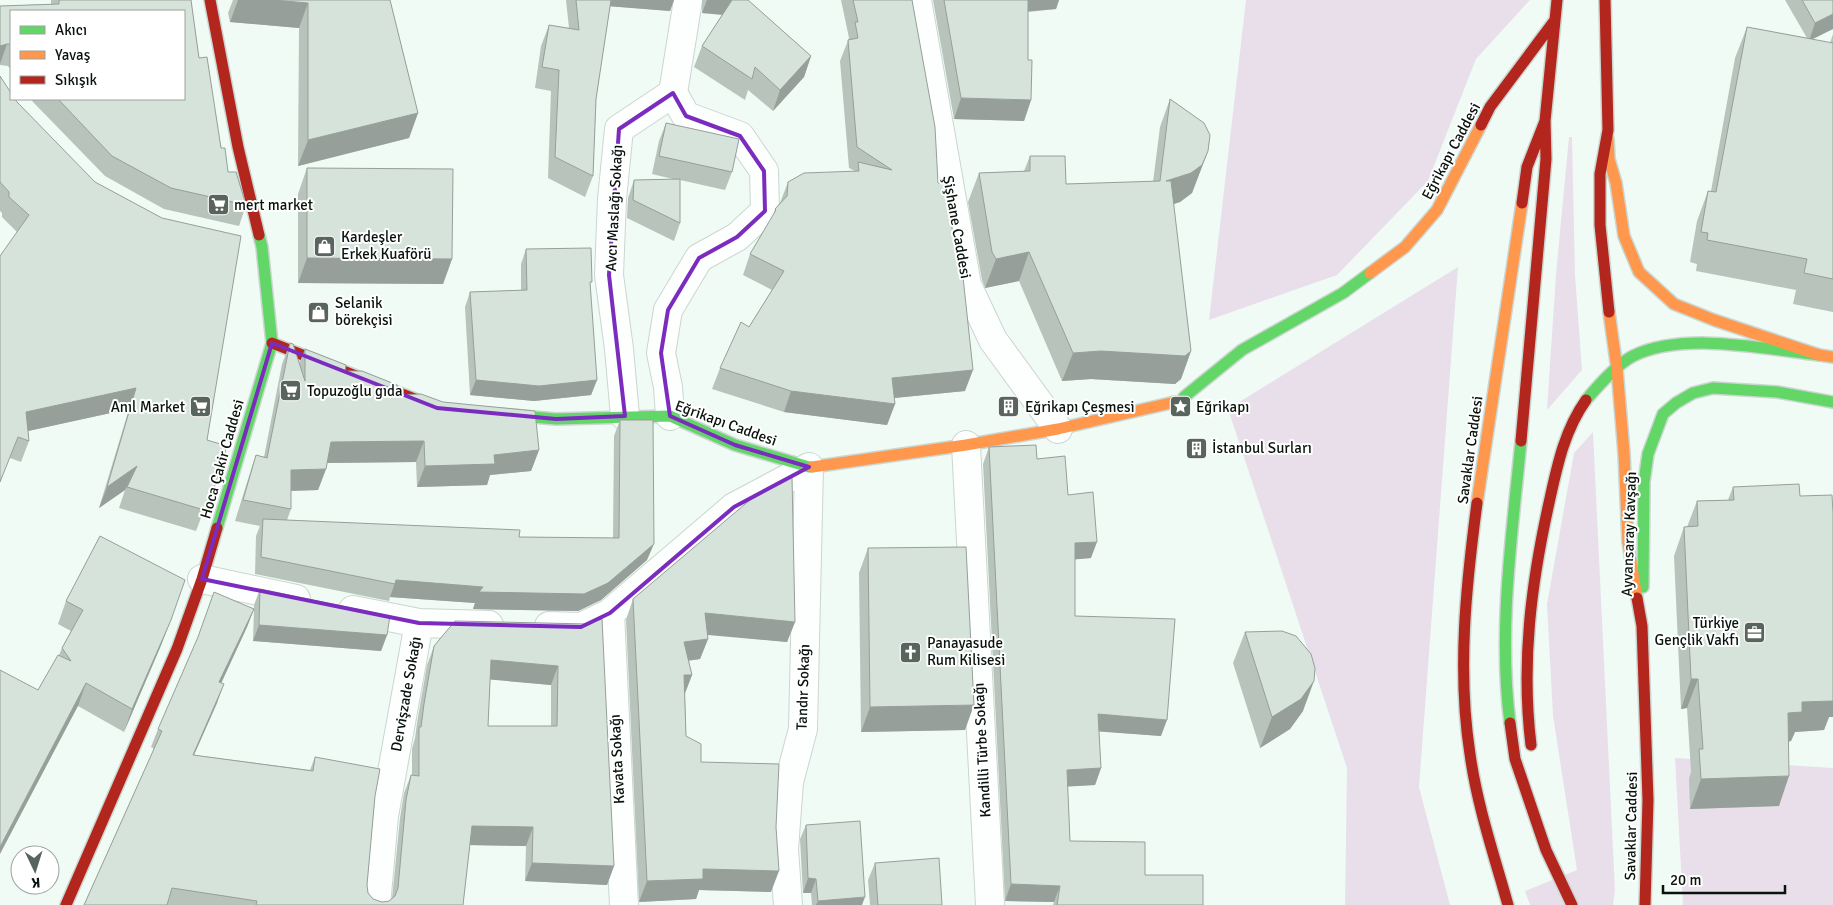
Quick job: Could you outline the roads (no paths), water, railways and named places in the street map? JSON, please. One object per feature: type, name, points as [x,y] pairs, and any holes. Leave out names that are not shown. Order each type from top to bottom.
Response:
[{"type":"main road","name":"Hoca Çakir Caddesi","points":[[66,905],[177,649],[202,579],[272,343],[262,247],[238,147],[210,0]]},
{"type":"main road","name":"Savaklar Caddesi","points":[[1508,905],[1487,833],[1467,733],[1465,623],[1480,484],[1528,167],[1545,121],[1557,0]]},
{"type":"main road","name":"Savaklar Caddesi","points":[[1605,0],[1608,130],[1600,174],[1600,225],[1605,282],[1617,369],[1624,453],[1628,542],[1642,626],[1648,800],[1645,905]]},
{"type":"main road","name":"Eğrikapı Caddesi","points":[[487,413],[556,419],[670,416],[735,445],[809,467],[966,445],[1058,429],[1179,400],[1242,350],[1343,293],[1405,247],[1437,210],[1490,108],[1555,20]]},
{"type":"main road","points":[[1545,121],[1544,196],[1506,606],[1506,690],[1514,759],[1546,850],[1572,905]]},
{"type":"main road","points":[[1608,130],[1609,158],[1616,183],[1624,236],[1639,272],[1674,304],[1714,320],[1819,355]]},
{"type":"main road","points":[[272,343],[438,408],[447,409]]},
{"type":"main road","points":[[1532,754],[1526,696],[1527,642],[1532,588],[1544,522],[1560,453],[1572,423],[1590,394],[1623,362],[1638,353],[1658,348],[1685,344],[1734,344],[1833,357]]},
{"type":"main road","name":"Ayvansaray Kavşağı","points":[[1642,626],[1644,482],[1648,454],[1663,414],[1676,403],[1693,393],[1713,388],[1777,392],[1833,402]]},
{"type":"main road","points":[[1536,783],[1546,850]]},
{"type":"street","points":[[670,416],[668,387],[661,353],[668,310],[699,258],[737,237],[765,211],[764,170],[740,136],[686,116],[673,93],[688,0]]},
{"type":"street","name":"Şişhane Caddesi","points":[[917,0],[967,285],[993,340],[1058,429]]},
{"type":"street","name":"Avcı Maslağı Sokağı","points":[[625,416],[619,349],[609,275],[612,199],[619,130],[673,93]]},
{"type":"street","points":[[234,240],[262,247]]},
{"type":"street","name":"Kandilli Türbe Sokağı","points":[[966,445],[990,905]]},
{"type":"street","name":"Dervişzade Sokağı","points":[[376,905],[384,816],[419,623],[580,627],[610,613],[734,507],[809,467]]},
{"type":"street","name":"Tandır Sokağı","points":[[788,905],[784,849],[789,782],[803,729],[809,467]]},
{"type":"street","points":[[202,579],[419,623]]},
{"type":"street","name":"Kavata Sokağı","points":[[610,613],[624,905]]},
{"type":"place","name":"mert market","points":[[218,205]]},
{"type":"place","name":"Kardeşler Erkek Kuaförü","points":[[325,246]]},
{"type":"place","name":"Selanik börekçisi","points":[[319,312]]},
{"type":"place","name":"Topuzoğlu gıda","points":[[291,391]]},
{"type":"place","name":"Anıl Market","points":[[201,407]]},
{"type":"place","name":"Eğrikapı Çeşmesi","points":[[1009,407]]},
{"type":"place","name":"Eğrikapı","points":[[1180,407]]},
{"type":"place","name":"İstanbul Surları","points":[[1196,448]]},
{"type":"place","name":"Türkiye Gençlik Vakfı","points":[[1755,632]]},
{"type":"place","name":"Panayasude Rum Kilisesi","points":[[911,652]]}]
